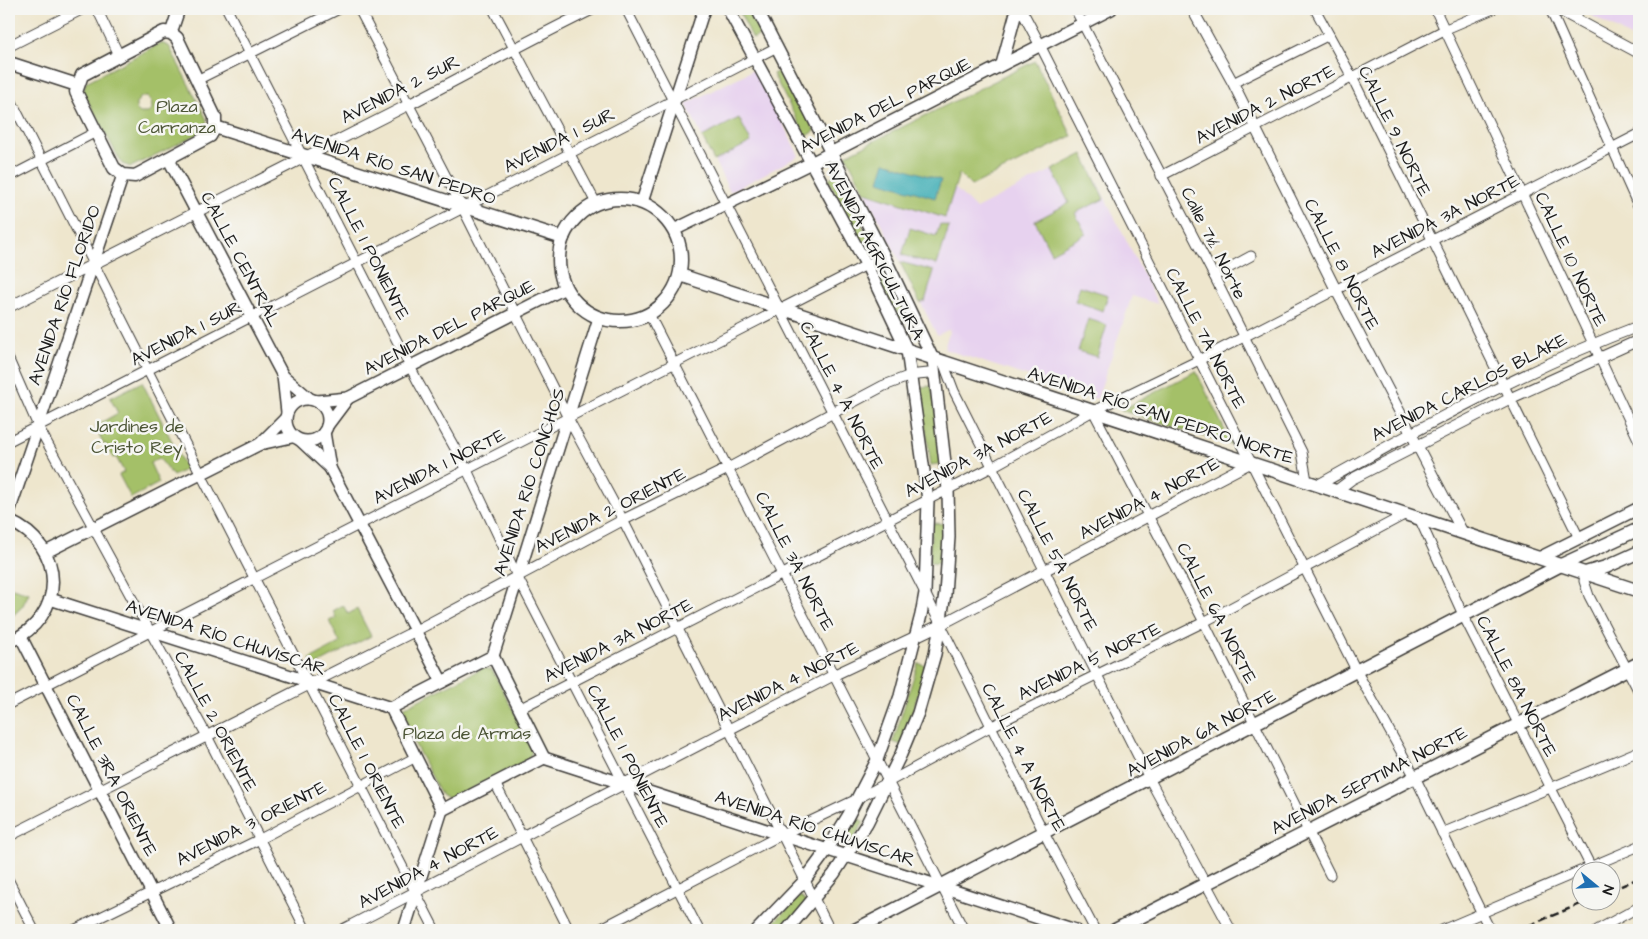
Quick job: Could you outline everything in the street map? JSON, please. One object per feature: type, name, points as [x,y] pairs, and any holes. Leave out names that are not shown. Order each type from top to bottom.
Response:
[{"type":"main road","points":[[171,33],[179,9]]},
{"type":"main road","points":[[642,202],[704,9]]},
{"type":"main road","name":"AVENIDA AGRICULTURA","points":[[728,9],[867,266],[907,350],[912,374],[928,500],[925,593],[900,696],[877,760],[827,850],[805,880],[757,930]]},
{"type":"main road","name":"AVENIDA AGRICULTURA","points":[[757,9],[829,152],[938,360],[934,373],[948,489],[950,537],[945,594],[935,654],[918,713],[872,814],[846,856],[814,900],[787,930]]},
{"type":"main road","points":[[1002,64],[1017,9]]},
{"type":"main road","name":"AVENIDA DEL PARQUE","points":[[674,230],[811,163],[829,152],[1111,9]]},
{"type":"main road","points":[[158,33],[171,33],[177,38],[215,117],[215,128],[210,136],[135,176],[123,175],[114,168],[76,92],[77,85],[82,75],[158,33]]},
{"type":"main road","points":[[9,63],[77,85]]},
{"type":"main road","name":"AVENIDA RÍO SAN PEDRO","points":[[215,128],[563,238]]},
{"type":"main road","name":"CALLE CENTRAL","points":[[168,158],[283,376]]},
{"type":"main road","name":"AVENIDA RÍO FLORIDO","points":[[9,512],[123,175]]},
{"type":"main road","points":[[627,198],[642,202],[666,218],[674,230],[681,252],[680,275],[674,290],[663,304],[650,314],[633,320],[616,322],[599,318],[580,306],[565,288],[560,272],[559,255],[563,238],[576,217],[596,203],[611,199],[627,198]]},
{"type":"main road","name":"AVENIDA RÍO SAN PEDRO NORTE","points":[[680,275],[1637,590]]},
{"type":"main road","name":"AVENIDA DEL PARQUE","points":[[348,398],[565,288]]},
{"type":"main road","name":"AVENIDA RÍO CONCHOS","points":[[493,656],[599,318]]},
{"type":"main road","points":[[283,376],[325,409],[330,468]]},
{"type":"main road","points":[[283,376],[286,426],[297,439],[330,468],[442,682]]},
{"type":"main road","points":[[260,444],[286,416],[296,401],[348,398]]},
{"type":"main road","points":[[46,552],[260,444],[297,439],[314,440],[326,429],[348,398]]},
{"type":"main road","points":[[1539,558],[1578,536],[1639,508]]},
{"type":"main road","points":[[9,521],[22,527],[36,538],[46,552],[52,567],[53,583],[50,599],[44,614],[34,627],[9,642]]},
{"type":"main road","name":"AVENIDA 6A NORTE","points":[[855,930],[1150,780],[1561,565],[1639,528]]},
{"type":"main road","points":[[1585,573],[1606,567],[1639,552]]},
{"type":"main road","name":"AVENIDA RÍO CHUVISCAR","points":[[50,599],[391,708]]},
{"type":"main road","name":"CALLE 3RA ORIENTE","points":[[21,636],[171,930]]},
{"type":"main road","points":[[404,930],[442,810],[391,708],[493,656],[544,758],[442,810]]},
{"type":"main road","name":"AVENIDA SEPTIMA NORTE","points":[[1115,930],[1639,663]]},
{"type":"main road","name":"AVENIDA RÍO CHUVISCAR","points":[[544,758],[1075,930]]},
{"type":"street","points":[[9,46],[82,9]]},
{"type":"street","points":[[97,9],[120,55]]},
{"type":"street","name":"CALLE 1 PONIENTE","points":[[227,9],[410,366],[467,470],[517,576],[699,930]]},
{"type":"street","points":[[197,80],[340,9]]},
{"type":"street","points":[[359,9],[462,207],[514,314],[623,520],[830,930]]},
{"type":"street","points":[[493,9],[596,203]]},
{"type":"street","name":"AVENIDA 2 SUR","points":[[9,307],[198,213],[304,156],[408,105],[513,48],[593,9]]},
{"type":"street","name":"CALLE 4 A NORTE","points":[[626,9],[925,593],[1044,834],[1095,930]]},
{"type":"street","points":[[1021,9],[1040,45]]},
{"type":"street","name":"Calle 7½ Norte","points":[[1075,9],[1214,276],[1243,338],[1302,452],[1312,483]]},
{"type":"street","name":"CALLE 8 NORTE","points":[[1192,9],[1233,83],[1336,290],[1463,533]]},
{"type":"street","name":"CALLE 9 NORTE","points":[[1315,9],[1352,77],[1431,241],[1578,536]]},
{"type":"street","name":"CALLE 10 NORTE","points":[[1435,9],[1639,441]]},
{"type":"street","name":"AVENIDA 2 NORTE","points":[[1162,176],[1255,126],[1446,29],[1493,9]]},
{"type":"street","points":[[1550,9],[1639,208]]},
{"type":"street","points":[[1557,9],[1578,13],[1639,53]]},
{"type":"street","points":[[1233,83],[1329,35]]},
{"type":"street","name":"CALLE 7A NORTE","points":[[1040,45],[1250,463],[1357,672],[1414,777],[1490,930]]},
{"type":"street","name":"AVENIDA 1 SUR","points":[[9,441],[777,47]]},
{"type":"street","name":"CALLE 1 ORIENTE","points":[[9,96],[253,579],[309,682],[435,930]]},
{"type":"street","points":[[9,177],[96,132]]},
{"type":"street","name":"AVENIDA 3A NORTE","points":[[520,710],[928,500],[1093,411],[1243,338],[1639,134]]},
{"type":"street","name":"AVENIDA 1 NORTE","points":[[9,704],[884,256]]},
{"type":"street","points":[[1214,276],[1251,256]]},
{"type":"street","name":"CALLE 3A NORTE","points":[[650,314],[964,930]]},
{"type":"street","name":"AVENIDA CARLOS BLAKE","points":[[1312,483],[1503,386],[1592,344],[1639,326]]},
{"type":"street","name":"AVENIDA CARLOS BLAKE","points":[[1336,491],[1352,479],[1509,399],[1639,340]]},
{"type":"street","name":"CALLE 2 ORIENTE","points":[[9,360],[38,426],[207,736],[306,930]]},
{"type":"street","name":"CALLE 5A NORTE","points":[[938,360],[1043,571],[1099,675],[1150,780],[1231,930]]},
{"type":"street","name":"AVENIDA 2 ORIENTE","points":[[9,836],[309,682],[415,630],[623,520],[729,468],[883,386],[912,374],[934,373]]},
{"type":"street","name":"CALLE 6A NORTE","points":[[1093,411],[1204,622],[1330,875]]},
{"type":"street","name":"AVENIDA 4 NORTE","points":[[342,930],[834,675],[916,635],[940,626],[1250,463]]},
{"type":"street","name":"AVENIDA 5 NORTE","points":[[598,930],[781,835],[857,799],[990,727],[1204,622],[1406,514]]},
{"type":"street","name":"CALLE 8A NORTE","points":[[1419,518],[1464,617],[1588,862]]},
{"type":"street","points":[[1585,573],[1584,581],[1589,596],[1639,692]]},
{"type":"street","points":[[1442,833],[1639,750]]},
{"type":"street","name":"AVENIDA 3 ORIENTE","points":[[74,930],[260,839],[416,757]]},
{"type":"street","points":[[495,783],[569,930]]},
{"type":"street","points":[[1602,862],[1639,846]]},
{"type":"street","points":[[1442,930],[1570,876]]},
{"type":"street","points":[[9,881],[34,930]]},
{"type":"street","points":[[1598,930],[1639,906]]},
{"type":"shaded area","points":[[1592,9],[1639,9],[1639,42],[1589,14]]},
{"type":"shaded area","points":[[755,69],[799,156],[730,192],[686,104]]},
{"type":"shaded area","points":[[1083,154],[1158,304],[1132,296],[1097,399],[944,349],[950,329],[937,335],[865,192],[945,217],[954,187],[976,209]]},
{"type":"green space","points":[[738,9],[751,9],[763,33],[753,39]]},
{"type":"green space","name":"Plaza Carranza","points":[[161,43],[169,46],[207,120],[204,131],[131,167],[122,164],[83,92],[86,82]],"holes":[[[141,97],[147,97],[151,101],[152,109],[148,113],[140,113],[136,109],[136,103]]]},
{"type":"green space","points":[[1035,61],[1072,136],[971,186],[959,174],[945,218],[865,192],[846,155]]},
{"type":"green space","points":[[782,69],[815,131],[806,137],[773,74]]},
{"type":"green space","points":[[739,118],[751,142],[714,161],[702,137]]},
{"type":"green space","points":[[1083,154],[1104,199],[1075,213],[1086,234],[1051,253],[1035,221],[1069,203],[1052,170]]},
{"type":"green space","points":[[836,174],[870,241],[863,245],[828,179]]},
{"type":"green space","points":[[940,224],[949,227],[937,265],[902,255],[910,228],[936,236]]},
{"type":"green space","points":[[900,262],[934,271],[925,301],[920,303]]},
{"type":"green space","points":[[890,273],[912,315],[901,321],[878,280]]},
{"type":"green space","points":[[1080,286],[1108,295],[1103,311],[1075,301]]},
{"type":"green space","points":[[1088,319],[1107,325],[1097,357],[1078,351]]},
{"type":"green space","points":[[1196,371],[1232,445],[1120,410],[1121,410]]},
{"type":"green space","name":"Jardines de Cristo Rey","points":[[142,382],[186,469],[173,476],[159,458],[150,463],[159,483],[131,498],[119,475],[124,472],[116,457],[113,458],[106,444],[104,445],[95,426],[118,413],[110,398]]},
{"type":"green space","points":[[931,386],[945,463],[931,465],[920,387]]},
{"type":"green space","points":[[932,523],[946,524],[947,564],[929,563]]},
{"type":"green space","points":[[9,587],[29,593],[22,607],[9,619]]},
{"type":"green space","points":[[343,605],[348,614],[357,609],[371,636],[314,666],[310,659],[340,643],[329,621],[336,618],[333,611]]},
{"type":"green space","points":[[918,663],[927,666],[902,745],[893,742]]},
{"type":"green space","name":"Plaza de Armas","points":[[483,668],[492,670],[533,748],[529,759],[451,799],[442,796],[401,718],[405,707]]},
{"type":"green space","points":[[856,817],[864,822],[850,844],[841,838]]},
{"type":"green space","points":[[800,896],[809,905],[784,930],[766,930]]},
{"type":"water","points":[[885,162],[941,180],[935,198],[879,181]]},
{"type":"railway","points":[[1620,887],[1639,878]]},
{"type":"railway","points":[[1518,930],[1570,908]]}]
